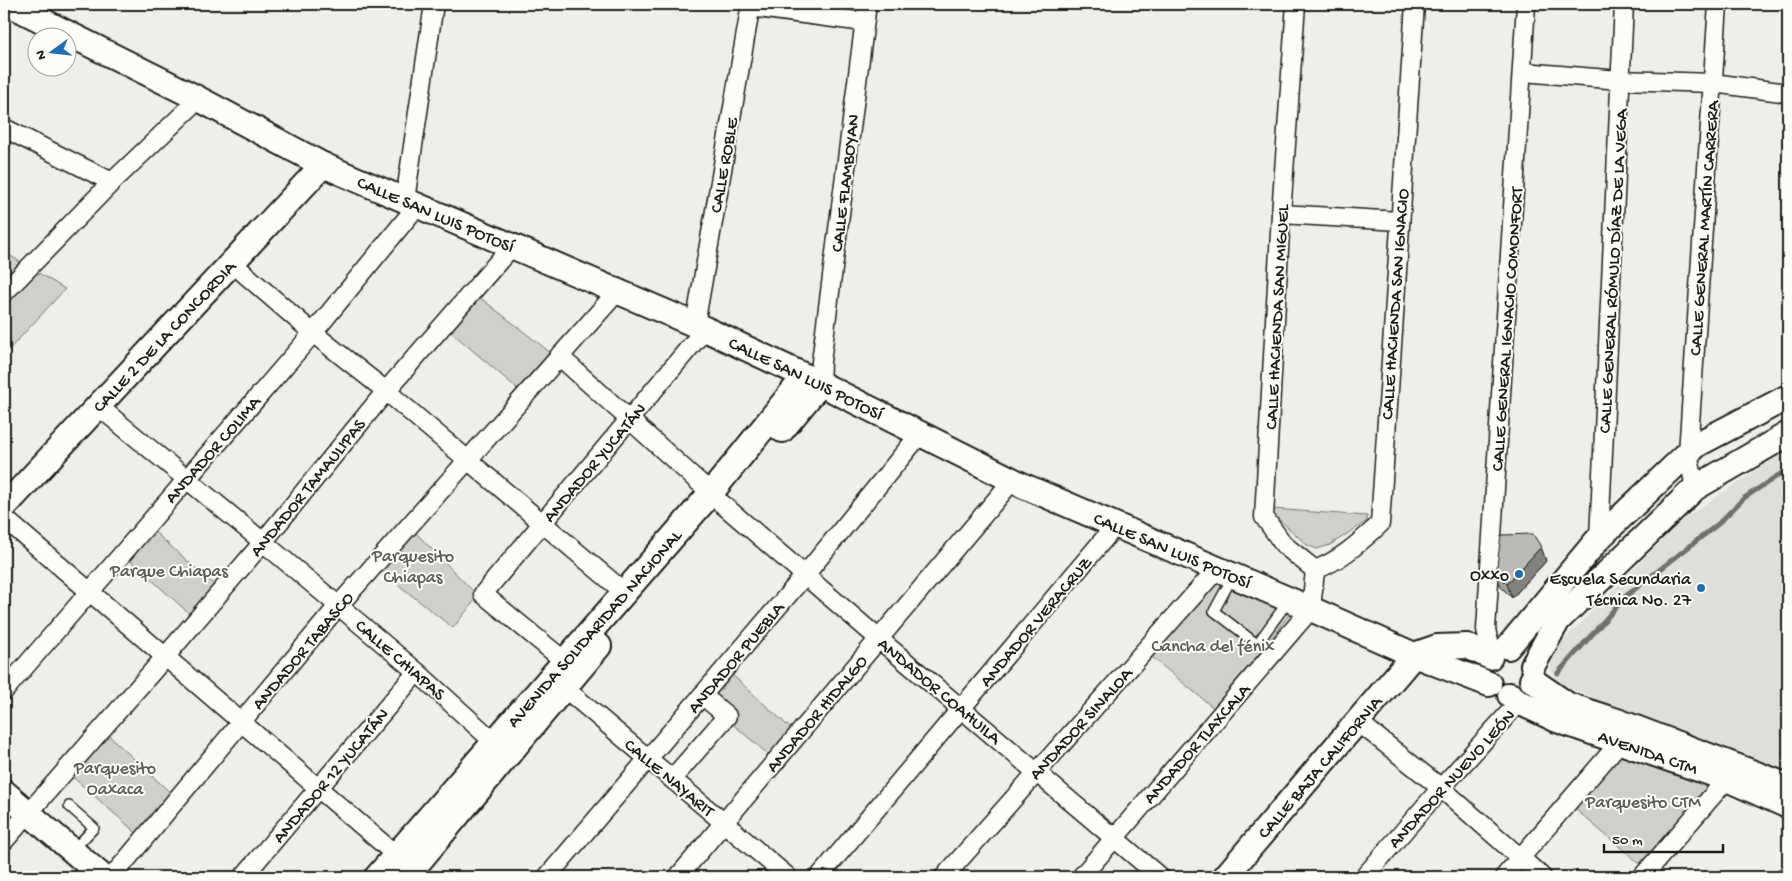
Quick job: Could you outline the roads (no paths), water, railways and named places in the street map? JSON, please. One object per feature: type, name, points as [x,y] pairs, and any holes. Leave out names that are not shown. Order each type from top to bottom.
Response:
[{"type":"main road","name":"CALLE SAN LUIS POTOSÍ","points":[[9,4],[199,99],[324,165],[617,292],[815,374],[920,434],[1012,481],[1414,655],[1489,684]]},
{"type":"main road","name":"CALLE 2 DE LA CONCORDIA","points":[[4,507],[324,165]]},
{"type":"main road","name":"AVENIDA SOLIDARIDAD NACIONAL","points":[[410,870],[494,742],[564,674],[716,498],[815,374]]},
{"type":"main road","points":[[1788,397],[1698,444],[1599,538],[1486,666],[1485,675],[1489,684],[1498,692],[1514,699],[1527,688],[1532,672],[1558,620],[1695,488],[1788,434]]},
{"type":"main road","name":"AVENIDA SOLIDARIDAD NACIONAL","points":[[377,877],[410,870],[564,674],[624,592],[716,498]]},
{"type":"main road","points":[[1414,655],[1437,647],[1467,646],[1497,652],[1518,648],[1528,655],[1532,672]]},
{"type":"main road","name":"CALLE BAJA CALIFORNIA","points":[[1231,875],[1414,655]]},
{"type":"main road","name":"AVENIDA CTM","points":[[1532,672],[1568,705],[1620,722],[1788,786]]},
{"type":"main road","name":"AVENIDA CTM","points":[[1514,699],[1557,720],[1727,779],[1788,806]]},
{"type":"main road","points":[[4,792],[103,877]]},
{"type":"street","points":[[411,203],[434,4]]},
{"type":"street","name":"CALLE FLAMBOYAN","points":[[815,374],[867,4]]},
{"type":"street","name":"CALLE HACIENDA SAN MIGUEL","points":[[1296,4],[1281,214],[1264,517],[1284,546],[1315,570]]},
{"type":"street","name":"CALLE HACIENDA SAN IGNACIO","points":[[1315,570],[1329,564],[1350,550],[1380,524],[1415,4]]},
{"type":"street","name":"CALLE GENERAL IGNACIO COMONFORT","points":[[1497,652],[1488,639],[1486,629],[1526,4]]},
{"type":"street","name":"CALLE GENERAL RÓMULO DÍAZ DE LA VEGA","points":[[1599,538],[1624,4]]},
{"type":"street","name":"CALLE GENERAL MARTÍN CARRERA","points":[[1695,488],[1688,453],[1718,4]]},
{"type":"street","points":[[750,5],[864,22]]},
{"type":"street","name":"CALLE ROBLE","points":[[700,327],[750,5]]},
{"type":"street","points":[[1523,72],[1620,80],[1713,83],[1788,93]]},
{"type":"street","points":[[4,293],[112,182],[199,99]]},
{"type":"street","points":[[4,128],[112,182]]},
{"type":"street","name":"ANDADOR COLIMA","points":[[4,691],[313,333],[411,203]]},
{"type":"street","points":[[1281,214],[1400,221]]},
{"type":"street","name":"ANDADOR TAMAULIPAS","points":[[4,841],[263,542],[386,390],[512,246]]},
{"type":"street","points":[[232,263],[313,333],[386,390],[624,592]]},
{"type":"street","name":"ANDADOR TABASCO","points":[[103,877],[242,722],[338,606],[617,292]]},
{"type":"street","name":"ANDADOR YUCATÁN","points":[[483,594],[630,419],[700,327]]},
{"type":"street","name":"ANDADOR COAHUILA","points":[[559,356],[716,498],[1160,877]]},
{"type":"street","name":"CALLE CHIAPAS","points":[[98,406],[417,672],[494,742]]},
{"type":"street","name":"ANDADOR PUEBLA","points":[[547,877],[805,575],[920,434]]},
{"type":"street","name":"ANDADOR HIDALGO","points":[[678,877],[1012,481]]},
{"type":"street","points":[[4,518],[242,722],[410,870]]},
{"type":"street","name":"ANDADOR VERACRUZ","points":[[819,877],[1115,526]]},
{"type":"street","points":[[1311,609],[1315,570]]},
{"type":"street","name":"ANDADOR SINALOA","points":[[944,877],[1037,772],[1225,573]]},
{"type":"street","name":"CALLE NAYARIT","points":[[483,594],[649,759],[788,877]]},
{"type":"street","name":"ANDADOR TLAXCALA","points":[[1081,877],[1311,609]]},
{"type":"street","name":"ANDADOR 12 YUCATÁN","points":[[243,877],[417,672]]},
{"type":"street","points":[[672,779],[727,716],[702,696]]},
{"type":"street","name":"ANDADOR NUEVO LEÓN","points":[[1364,877],[1441,788],[1514,699]]},
{"type":"street","points":[[1358,721],[1441,788],[1542,877]]},
{"type":"street","points":[[1504,877],[1620,742]]},
{"type":"street","points":[[1642,877],[1727,779]]},
{"type":"lane","points":[[1225,573],[1214,611],[1256,644],[1289,600]]},
{"type":"lane","points":[[69,806],[94,828],[72,851]]},
{"type":"waterway","points":[[1558,673],[1626,596],[1718,524],[1744,498],[1788,469]]},
{"type":"place","name":"Oxxo","points":[[1519,574]]},
{"type":"place","name":"Escuela Secundaria Técnica No. 27","points":[[1701,588]]},
{"type":"park label","name":"Parquesito Chiapas","points":[[413,565]]},
{"type":"park label","name":"Parque Chiapas","points":[[169,570]]},
{"type":"park label","name":"Cancha del fénix","points":[[1213,645]]},
{"type":"park label","name":"Parquesito Oaxaca","points":[[115,778]]},
{"type":"park label","name":"Parquesito CTM","points":[[1643,801]]}]
